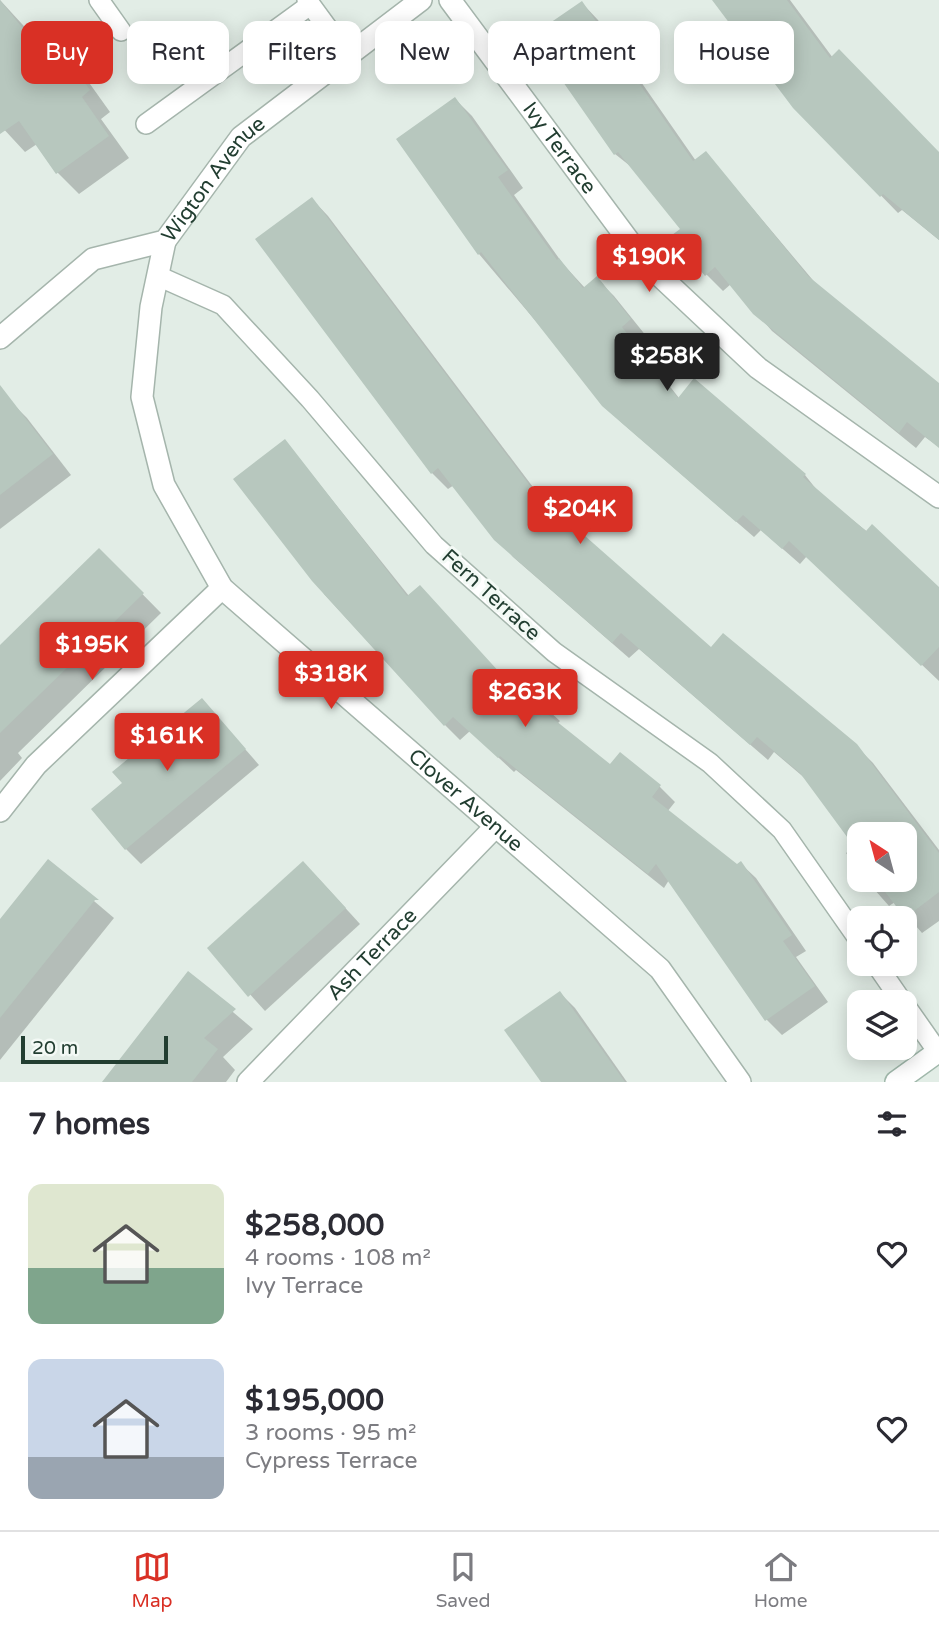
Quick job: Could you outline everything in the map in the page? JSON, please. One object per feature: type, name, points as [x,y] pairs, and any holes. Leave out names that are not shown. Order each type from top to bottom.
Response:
[{"type":"street","name":"Wigton Avenue","points":[[361,46],[421,0]]},
{"type":"street","name":"Ivy Terrace","points":[[450,0],[643,260],[758,368],[939,497]]},
{"type":"street","name":"Wigton Avenue","points":[[0,338],[93,259],[166,241],[241,138],[311,84]]},
{"type":"street","name":"Clover Avenue","points":[[166,241],[151,307],[142,397],[164,485],[222,588],[660,969],[740,1082]]},
{"type":"street","points":[[0,811],[36,765],[222,588]]},
{"type":"street","name":"Ash Terrace","points":[[248,1082],[495,827]]},
{"type":"street","points":[[895,1082],[938,1051]]},
{"type":"lane","points":[[99,0],[121,31]]},
{"type":"lane","points":[[146,124],[309,2],[323,21]]},
{"type":"lane","name":"Fern Terrace","points":[[158,276],[223,305],[310,399],[434,545],[554,652],[710,764],[782,831],[847,923]]},
{"type":"lane","points":[[917,1022],[938,1051]]},
{"type":"building","points":[[0,0],[21,26],[21,84],[86,84],[90,90],[82,97],[109,136],[56,174],[19,121],[0,134]]},
{"type":"building","points":[[712,0],[787,0],[830,58],[839,49],[939,152],[939,240],[883,194],[880,197],[793,108],[775,84],[794,84],[794,21],[728,21]]},
{"type":"building","points":[[582,1],[596,21],[553,21]]},
{"type":"building","points":[[564,84],[640,84],[693,161],[706,151],[808,276],[939,383],[939,448],[907,422],[899,433],[753,314],[715,267],[705,276],[672,235],[680,229],[618,152],[614,155]]},
{"type":"building","points":[[455,97],[508,170],[498,177],[557,260],[559,258],[583,288],[597,276],[631,319],[622,327],[678,398],[694,378],[806,474],[803,477],[866,531],[872,524],[939,587],[939,647],[921,666],[789,541],[782,549],[743,515],[736,522],[602,406],[481,252],[478,255],[396,139]]},
{"type":"building","points":[[312,197],[534,491],[711,647],[723,633],[857,744],[916,822],[847,822],[847,837],[800,773],[757,737],[750,745],[621,633],[612,643],[494,540],[438,468],[431,474],[255,239]]},
{"type":"building","points":[[0,385],[53,454],[0,495]]},
{"type":"building","points":[[285,439],[407,596],[420,585],[501,674],[506,669],[546,704],[541,709],[610,764],[620,752],[661,785],[652,797],[737,864],[741,861],[792,935],[783,941],[815,986],[765,1021],[656,864],[648,874],[500,756],[498,758],[453,717],[444,726],[312,581],[233,479]]},
{"type":"building","points":[[99,548],[144,593],[0,733],[0,645]]},
{"type":"building","points":[[202,698],[246,749],[125,850],[91,809],[122,783],[112,772]]},
{"type":"building","points":[[917,824],[939,853],[939,892],[917,909],[917,906],[896,906],[885,892],[917,892]]},
{"type":"building","points":[[48,859],[99,900],[95,900],[0,1018],[0,919]]},
{"type":"building","points":[[303,861],[346,908],[248,997],[207,948]]},
{"type":"building","points":[[188,971],[236,1009],[204,1038],[218,1049],[192,1082],[102,1082]]},
{"type":"building","points":[[560,991],[625,1082],[541,1082],[504,1030]]}]
